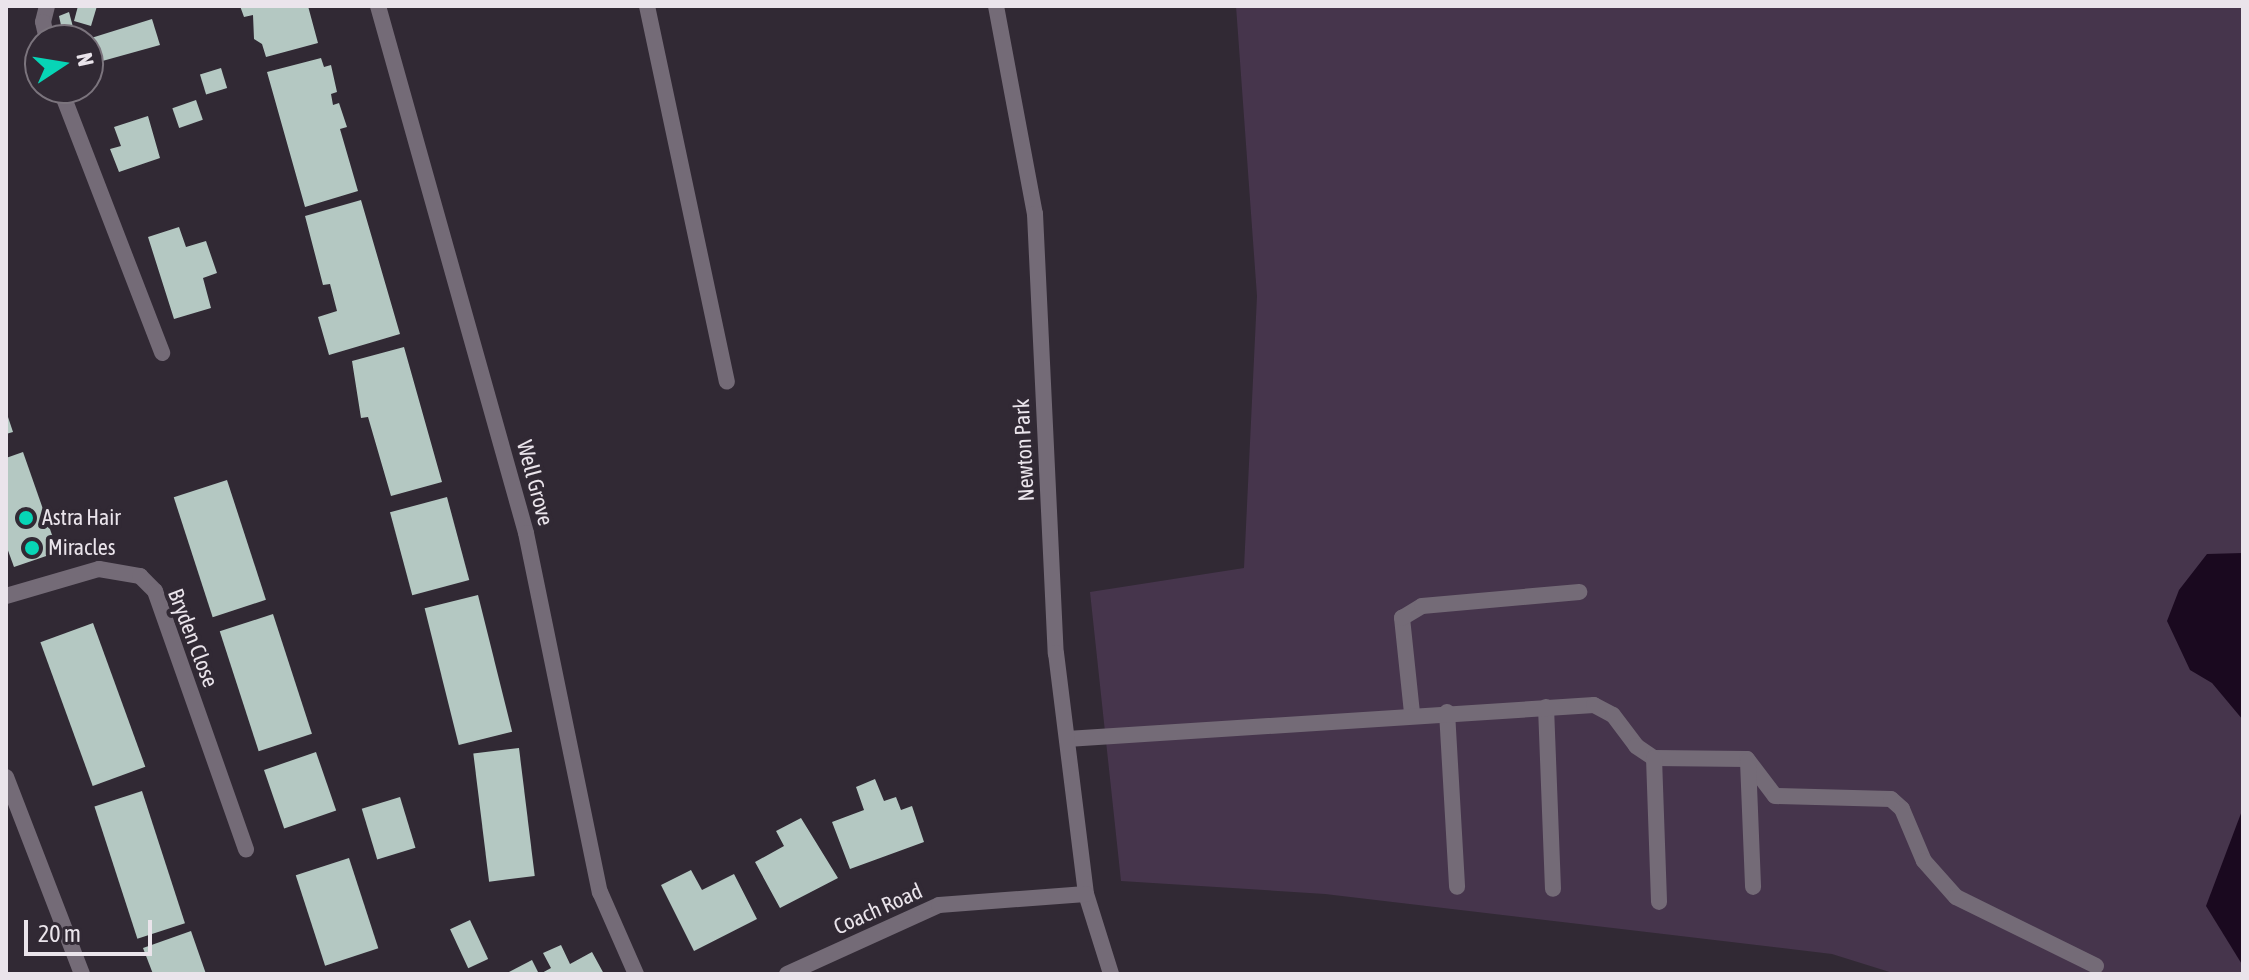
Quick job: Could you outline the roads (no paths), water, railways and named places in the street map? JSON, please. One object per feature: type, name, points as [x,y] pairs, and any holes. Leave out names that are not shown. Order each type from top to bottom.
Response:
[{"type":"street","name":"Well Grove","points":[[378,6],[526,533],[600,892],[636,974]]},
{"type":"street","points":[[647,6],[727,382]]},
{"type":"street","name":"Newton Park","points":[[996,6],[1035,214],[1056,653],[1086,894],[1111,974]]},
{"type":"street","points":[[66,104],[162,353]]},
{"type":"street","name":"Bryden Close","points":[[6,596],[99,569],[140,576],[155,591],[246,849]]},
{"type":"street","points":[[1412,713],[1402,618],[1422,606],[1579,592]]},
{"type":"street","points":[[1067,739],[1412,713],[1546,707],[1603,708],[1654,758],[1748,761]]},
{"type":"street","points":[[1546,707],[1553,889]]},
{"type":"street","points":[[1447,712],[1457,887]]},
{"type":"street","points":[[1654,758],[1659,902]]},
{"type":"street","points":[[1748,761],[1753,887]]},
{"type":"street","points":[[1748,761],[1775,796],[1891,799],[1902,809],[1924,861],[1956,897],[2096,966]]},
{"type":"street","points":[[6,777],[82,974]]},
{"type":"street","name":"Coach Road","points":[[787,974],[939,905],[1086,894]]},
{"type":"place","name":"Astra Hair","points":[[26,518]]},
{"type":"place","name":"Miracles","points":[[32,548]]}]
